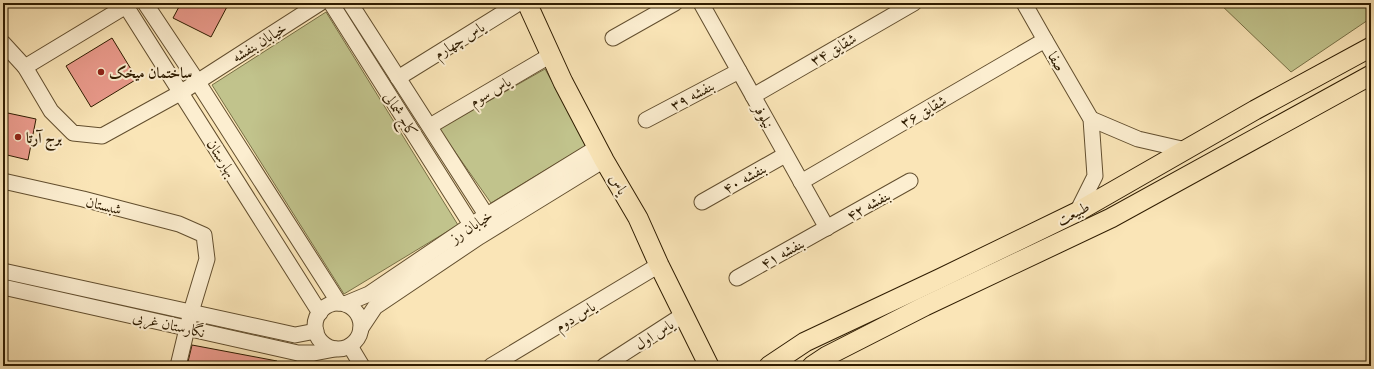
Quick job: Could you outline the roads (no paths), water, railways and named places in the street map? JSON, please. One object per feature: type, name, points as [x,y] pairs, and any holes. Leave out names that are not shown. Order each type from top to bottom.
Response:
[{"type":"main road","name":"یاس","points":[[527,3],[551,55],[601,153],[638,218],[658,265],[709,366]]},
{"type":"main road","name":"طبیعت","points":[[769,366],[804,342],[1077,212],[1255,110],[1371,47]]},
{"type":"main road","name":"طبیعت","points":[[812,366],[827,356],[925,306],[1111,218],[1371,75]]},
{"type":"street","name":"بهارستان","points":[[145,3],[342,304]]},
{"type":"street","name":"خیابان بنفشه","points":[[3,43],[24,66],[51,111],[74,133],[102,136],[180,93],[320,3]]},
{"type":"street","name":"کاج شمالی","points":[[331,3],[475,231]]},
{"type":"street","name":"کاج شمالی","points":[[350,3],[491,222]]},
{"type":"street","name":"یاس چهارم","points":[[398,78],[519,3]]},
{"type":"street","points":[[613,38],[675,3]]},
{"type":"street","name":"نیلوفر","points":[[701,3],[827,228]]},
{"type":"street","name":"شقایق ۳۴","points":[[753,96],[914,3]]},
{"type":"street","name":"صفا","points":[[1024,3],[1091,119]]},
{"type":"street","name":"بهارستان","points":[[125,4],[320,313]]},
{"type":"street","points":[[24,66],[125,4]]},
{"type":"street","name":"شقایق ۳۶","points":[[800,182],[1045,40]]},
{"type":"street","name":"یاس سوم","points":[[430,126],[551,55]]},
{"type":"street","name":"بنفشه ۳۹","points":[[646,120],[739,71]]},
{"type":"street","points":[[1077,212],[1095,176],[1091,119],[1138,139],[1186,150]]},
{"type":"street","name":"خیابان رز","points":[[342,304],[369,294],[491,222],[601,153]]},
{"type":"street","name":"بنفشه ۴۰","points":[[702,202],[785,155]]},
{"type":"street","name":"شبستان","points":[[3,181],[83,199],[179,224],[204,235],[207,259],[191,312]]},
{"type":"street","name":"بنفشه ۴۲","points":[[827,228],[910,181]]},
{"type":"street","name":"بنفشه ۴۱","points":[[737,278],[827,228]]},
{"type":"street","name":"خیابان رز","points":[[361,328],[375,307],[475,231]]},
{"type":"street","name":"یاس دوم","points":[[491,366],[658,265]]},
{"type":"street","name":"نگارستان غربی","points":[[3,271],[295,335],[316,331]]},
{"type":"street","name":"نگارستان غربی","points":[[3,287],[298,353],[314,353],[335,349]]},
{"type":"street","points":[[332,304],[342,304],[353,308],[358,314],[361,321],[361,328],[356,341],[350,346],[342,349],[335,349],[321,342],[316,331],[316,320],[325,308],[332,304]]},
{"type":"street","points":[[178,366],[191,312]]},
{"type":"street","name":"یاس اول","points":[[604,366],[684,315]]},
{"type":"street","points":[[350,346],[362,366]]},
{"type":"place","name":"ساختمان میخک","points":[[101,72]]},
{"type":"place","name":"برج آرتا","points":[[18,137]]}]
